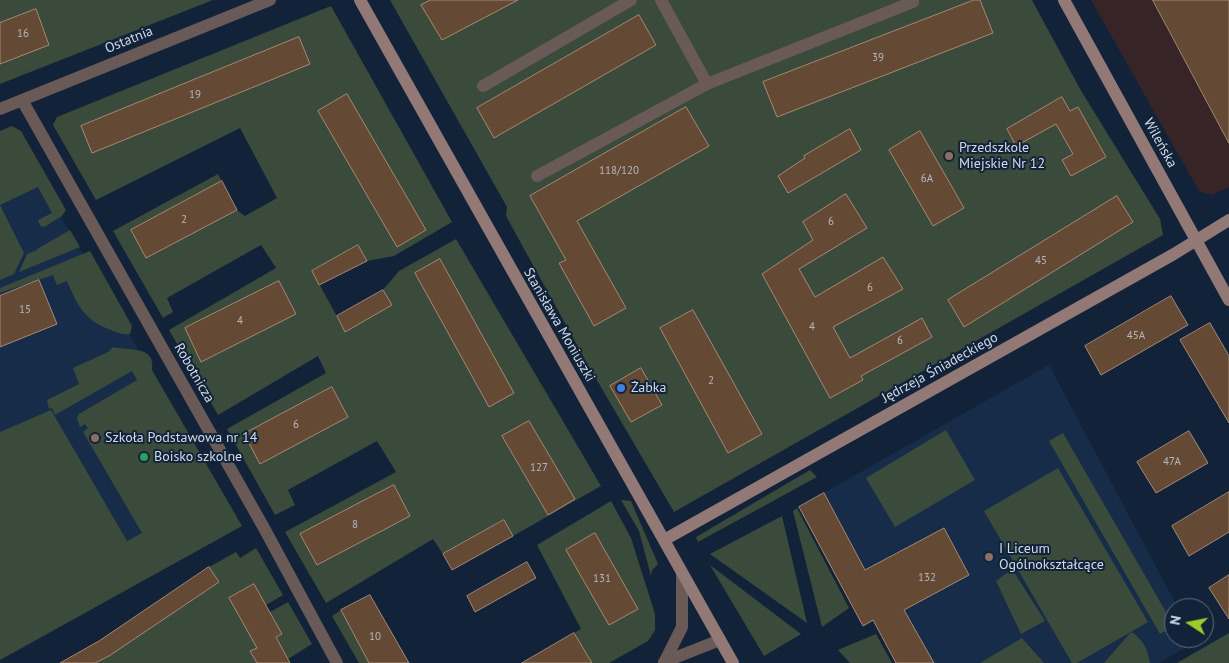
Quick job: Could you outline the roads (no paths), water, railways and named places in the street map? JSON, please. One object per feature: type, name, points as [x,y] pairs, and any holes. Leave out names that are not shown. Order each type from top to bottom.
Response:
[{"type":"street","name":"Ostatnia","points":[[0,109],[270,0]]},
{"type":"street","name":"Stanisława Moniuszki","points":[[360,0],[732,662]]},
{"type":"street","points":[[483,86],[631,0]]},
{"type":"street","points":[[661,0],[707,84]]},
{"type":"street","name":"Wileńska","points":[[1064,0],[1229,300]]},
{"type":"street","points":[[537,176],[707,84],[913,2]]},
{"type":"street","name":"Robotnicza","points":[[22,100],[264,528],[338,663]]},
{"type":"street","name":"Jędrzeja Śniadeckiego","points":[[664,540],[1174,254],[1229,220]]},
{"type":"street","points":[[664,662],[682,627],[682,574]]},
{"type":"street","points":[[664,662],[720,640]]},
{"type":"place","name":"Przedszkole Miejskie Nr 12","points":[[949,156]]},
{"type":"place","name":"Żabka","points":[[621,388]]},
{"type":"place","name":"Szkoła Podstawowa nr 14","points":[[95,438]]},
{"type":"place","name":"Boisko szkolne","points":[[144,457]]},
{"type":"place","name":"I Liceum Ogólnokształcące","points":[[989,557]]}]
